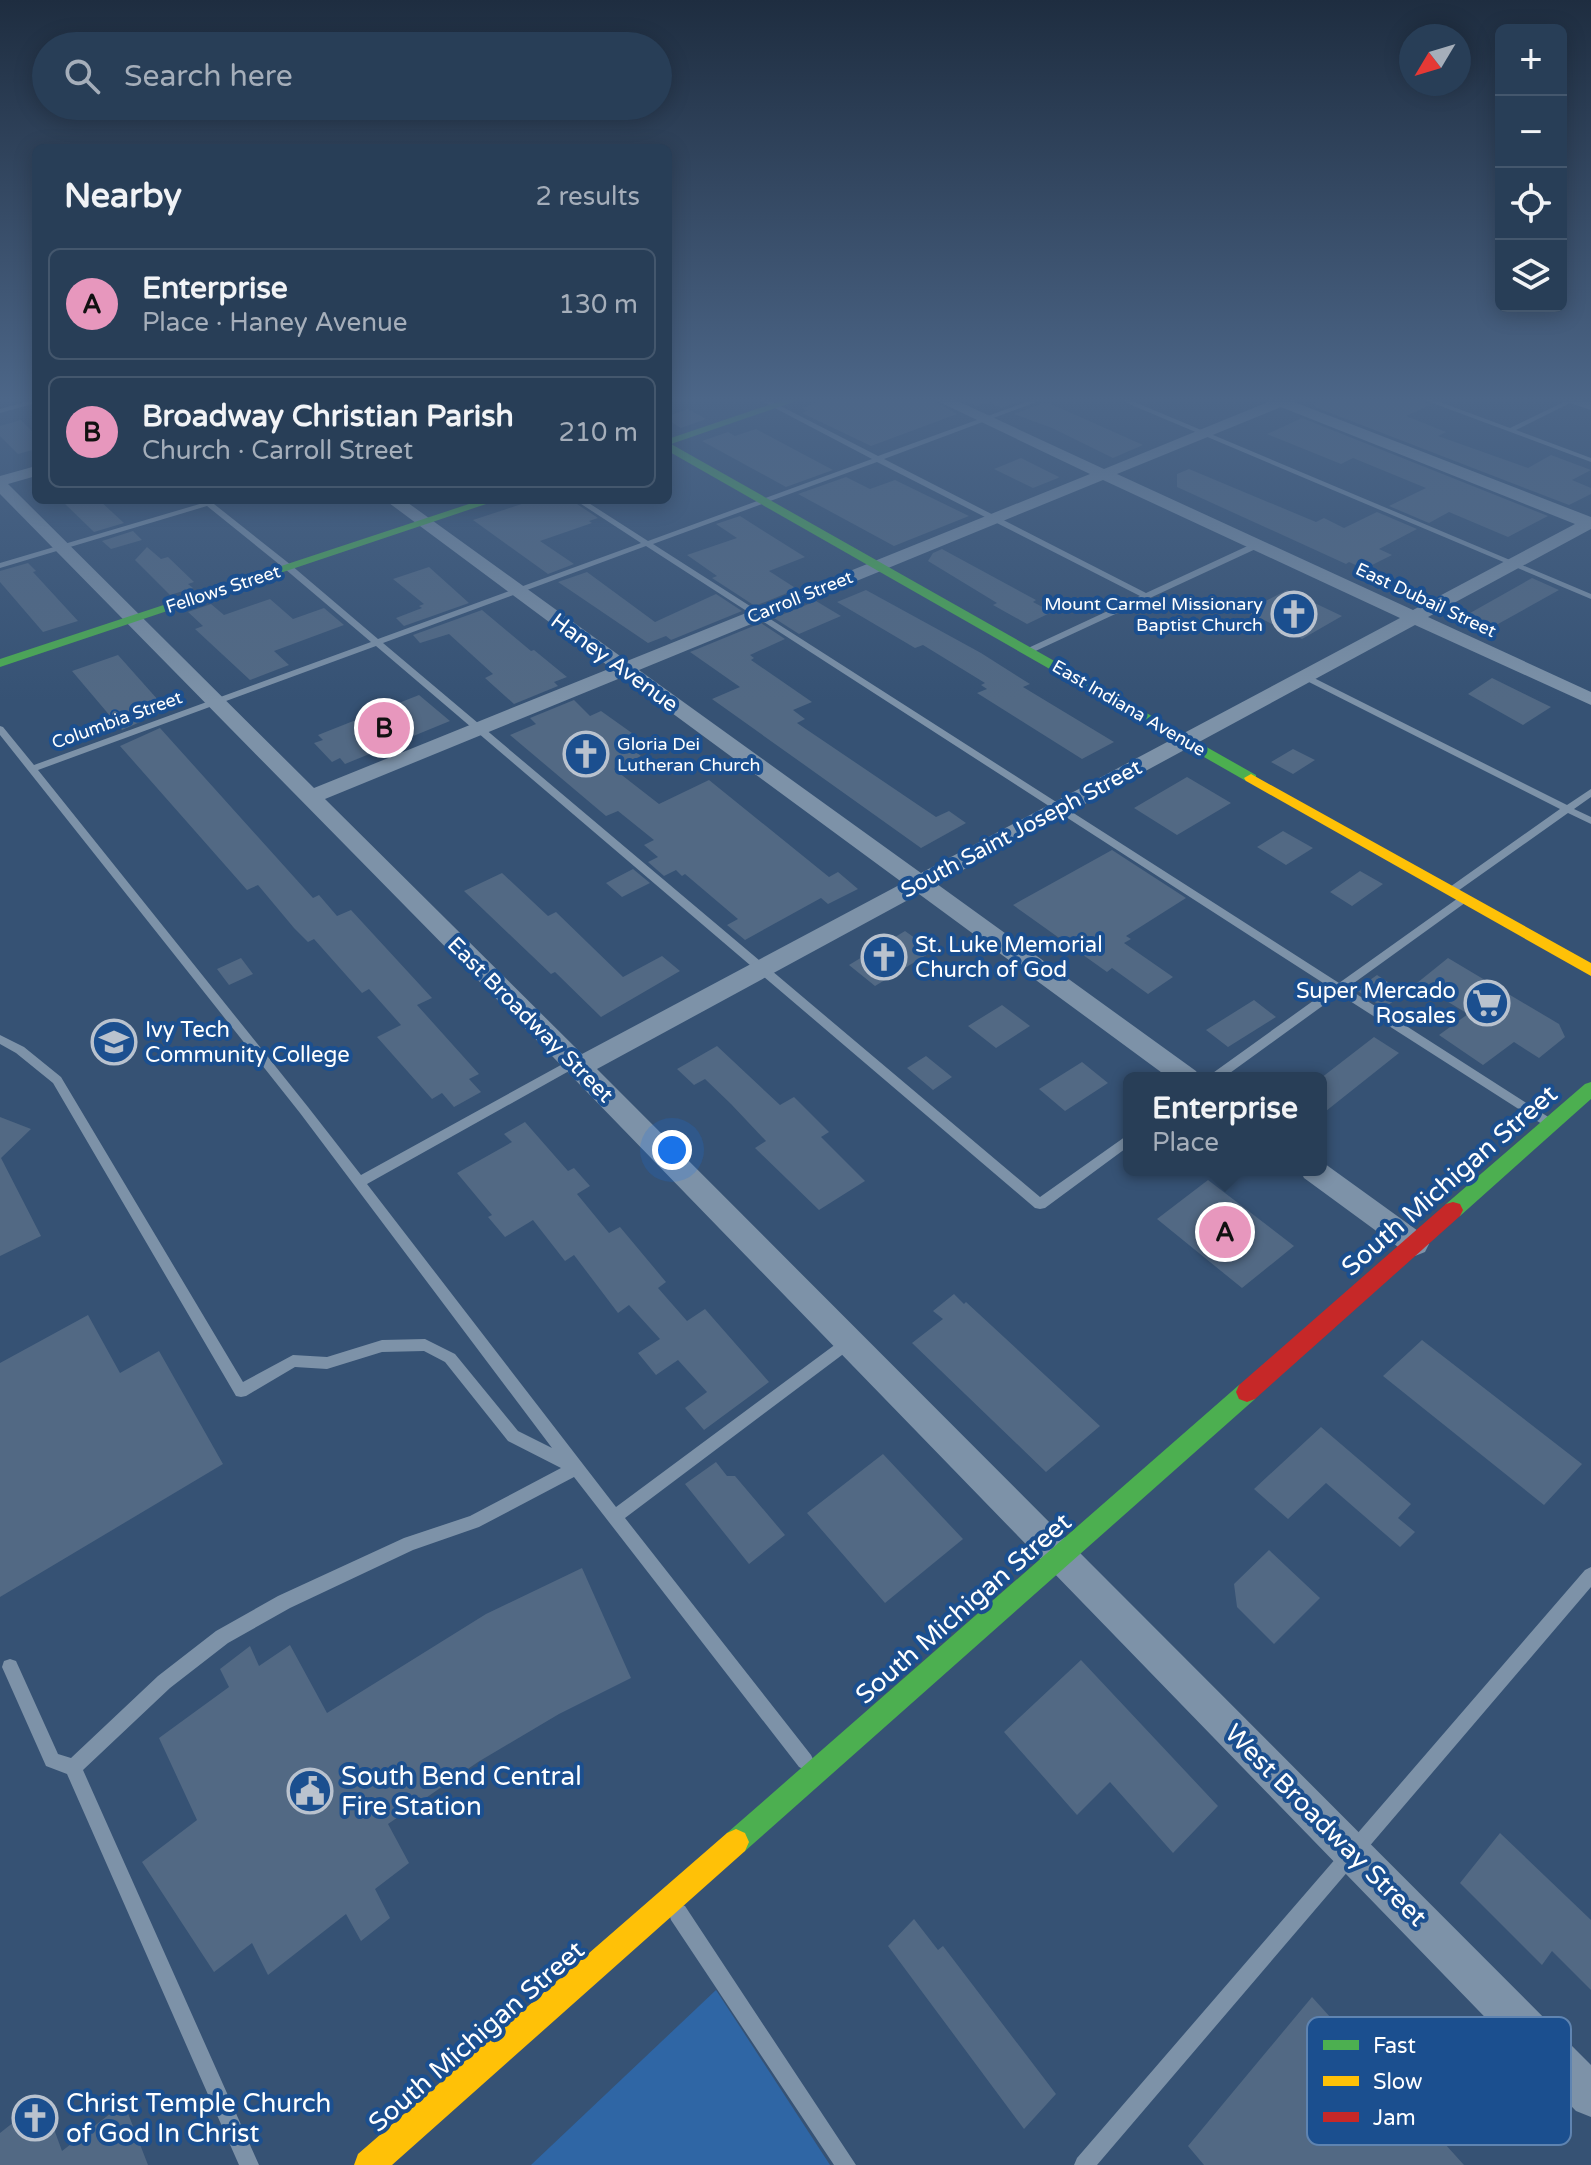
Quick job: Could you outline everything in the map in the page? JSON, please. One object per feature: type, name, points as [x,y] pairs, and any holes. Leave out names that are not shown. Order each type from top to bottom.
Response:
[{"type":"street","name":"East Broadway Street","points":[[15,499],[130,620],[310,797],[1060,1556]]},
{"type":"street","name":"East Indiana Avenue","points":[[761,499],[1591,970]]},
{"type":"street","name":"Carroll Street","points":[[310,797],[1043,499]]},
{"type":"street","name":"East Dubail Street","points":[[1157,499],[1591,699]]},
{"type":"street","points":[[1530,499],[1590,523]]},
{"type":"street","name":"Haney Avenue","points":[[398,504],[1179,1072]]},
{"type":"street","name":"Fellows Street","points":[[0,663],[480,504]]},
{"type":"street","name":"South Saint Joseph Street","points":[[576,1065],[1590,523]]},
{"type":"street","name":"South Michigan Street","points":[[369,2165],[1591,1089]]},
{"type":"street","points":[[1322,1176],[1415,1244]]},
{"type":"street","name":"West Broadway Street","points":[[1060,1556],[1514,2017]]},
{"type":"street","name":"West Broadway Street","points":[[1571,2075],[1591,2096]]},
{"type":"lane","points":[[764,501],[769,499]]},
{"type":"lane","points":[[957,499],[1145,596]]},
{"type":"lane","points":[[1357,499],[1591,597]]},
{"type":"lane","name":"Columbia Street","points":[[31,769],[764,501]]},
{"type":"lane","points":[[0,566],[201,504]]},
{"type":"lane","points":[[214,504],[1040,1204],[1123,1143]]},
{"type":"lane","points":[[585,504],[1551,1125]]},
{"type":"lane","points":[[1029,651],[1257,545]]},
{"type":"lane","points":[[1304,676],[1591,821]]},
{"type":"lane","points":[[0,729],[360,1182],[576,1468],[814,1773]]},
{"type":"lane","points":[[1222,1072],[1338,988],[1591,792]]},
{"type":"lane","points":[[0,1039],[20,1050],[57,1080],[241,1391],[293,1361],[327,1363],[382,1346],[425,1345],[450,1358],[513,1436],[576,1468]]},
{"type":"lane","points":[[360,1182],[576,1065]]},
{"type":"lane","points":[[614,1517],[850,1341]]},
{"type":"lane","points":[[73,1768],[164,1682],[222,1637],[284,1602],[410,1543],[474,1522],[576,1468]]},
{"type":"lane","points":[[1084,2165],[1591,1575]]},
{"type":"lane","points":[[10,1667],[52,1760],[73,1768],[249,2165]]},
{"type":"lane","points":[[669,1900],[846,2165]]},
{"type":"shaded area","points":[[716,1990],[830,2165],[531,2165]]},
{"type":"building","points":[[807,499],[934,499],[969,516],[894,546]]},
{"type":"building","points":[[1203,499],[1261,499],[1316,522],[1324,518],[1344,528],[1377,512],[1417,529],[1379,549],[1392,555],[1364,569],[1349,562],[1346,564]]},
{"type":"building","points":[[1403,499],[1505,499],[1548,516],[1508,537],[1449,512],[1429,523],[1389,506]]},
{"type":"building","points":[[1554,499],[1581,499],[1569,505]]},
{"type":"building","points":[[65,504],[103,504],[124,523],[94,532]]},
{"type":"building","points":[[522,504],[577,504],[598,518],[589,521],[592,523],[540,541],[574,564],[548,574],[473,520]]},
{"type":"building","points":[[740,516],[805,557],[769,571],[797,589],[755,606],[712,578],[717,576],[687,555],[737,538],[716,524]]},
{"type":"building","points":[[133,531],[142,540],[111,549],[102,541]]},
{"type":"building","points":[[147,547],[161,559],[168,557],[194,582],[188,584],[193,588],[170,595],[135,560]]},
{"type":"building","points":[[942,549],[1036,600],[1033,602],[1052,612],[1027,624],[993,605],[997,603],[928,561],[933,553]]},
{"type":"building","points":[[28,563],[78,621],[43,632],[0,582],[0,571]]},
{"type":"building","points":[[429,567],[469,603],[404,626],[396,618],[422,608],[419,606],[424,604],[393,579]]},
{"type":"building","points":[[587,572],[655,622],[716,594],[742,611],[671,640],[666,636],[648,643],[558,582]]},
{"type":"building","points":[[1532,578],[1559,590],[1489,629],[1463,617]]},
{"type":"building","points":[[866,590],[981,653],[1030,684],[1023,687],[1114,742],[1082,759],[977,693],[987,689],[981,685],[985,683],[923,645],[915,648],[837,602]]},
{"type":"building","name":"Mount Carmel Missionary Baptist Church","points":[[1287,590],[1342,616],[1302,639],[1246,611]]},
{"type":"building","points":[[270,599],[293,619],[324,608],[344,625],[274,651],[289,665],[250,680],[195,629],[203,626],[188,612],[211,604],[224,615]]},
{"type":"building","points":[[816,601],[841,616],[799,634],[774,618]]},
{"type":"building","points":[[482,610],[567,677],[554,682],[558,686],[514,704],[485,678],[493,674],[449,634],[420,643],[413,635]]},
{"type":"building","points":[[761,623],[785,639],[750,655],[754,658],[751,660],[812,702],[793,710],[805,719],[797,723],[936,817],[949,811],[966,823],[921,848],[712,699],[740,687],[690,652]]},
{"type":"building","points":[[118,655],[167,710],[122,730],[72,671]]},
{"type":"building","points":[[1492,678],[1551,707],[1523,725],[1468,694]]},
{"type":"building","points":[[419,695],[450,721],[345,764],[340,758],[332,762],[314,743],[323,740],[318,735]]},
{"type":"building","points":[[574,700],[590,716],[601,711],[646,743],[633,750],[641,756],[614,769],[659,804],[709,780],[829,877],[838,872],[858,889],[828,904],[821,898],[745,940],[727,925],[738,919],[685,874],[682,876],[676,870],[664,876],[648,862],[658,857],[644,845],[654,840],[618,811],[606,816],[510,735],[536,724],[530,718]]},
{"type":"building","points":[[160,728],[313,898],[319,895],[337,916],[351,910],[432,998],[417,1005],[479,1074],[469,1079],[481,1092],[454,1107],[442,1093],[432,1099],[377,1037],[401,1025],[369,989],[362,993],[314,939],[308,942],[258,885],[247,890],[120,746]]},
{"type":"building","points":[[1293,749],[1315,760],[1293,774],[1271,762]]},
{"type":"building","points":[[1187,777],[1231,803],[1177,835],[1134,808]]},
{"type":"building","points":[[1283,831],[1313,848],[1286,865],[1257,847]]},
{"type":"building","points":[[1112,850],[1186,898],[1126,936],[1131,939],[1124,943],[1173,977],[1148,994],[1112,968],[1107,972],[1013,905]]},
{"type":"building","points":[[633,869],[650,883],[622,897],[606,883]]},
{"type":"building","points":[[1360,871],[1383,884],[1352,906],[1330,892]]},
{"type":"building","points":[[502,873],[548,916],[556,912],[623,977],[662,956],[680,971],[601,1017],[464,891]]},
{"type":"building","name":"St. Luke Memorial Church of God","points":[[905,931],[933,951],[875,986],[849,965]]},
{"type":"building","points":[[241,958],[253,974],[229,985],[217,969]]},
{"type":"building","name":"Super Mercado Rosales","points":[[1448,958],[1559,1024],[1565,1037],[1539,1058],[1514,1042],[1483,1065],[1439,1035],[1468,1014],[1417,983]]},
{"type":"building","points":[[1377,975],[1405,993],[1384,1008],[1356,990]]},
{"type":"building","points":[[1254,1000],[1276,1017],[1228,1047],[1206,1030]]},
{"type":"building","points":[[1002,1005],[1030,1026],[996,1048],[968,1026]]},
{"type":"building","points":[[1374,1037],[1399,1053],[1327,1110],[1327,1073]]},
{"type":"building","points":[[717,1046],[780,1105],[794,1097],[829,1132],[821,1137],[865,1181],[819,1210],[755,1148],[766,1141],[731,1104],[705,1079],[694,1085],[677,1069]]},
{"type":"building","points":[[926,1056],[952,1077],[933,1090],[907,1068]]},
{"type":"building","points":[[1082,1062],[1108,1083],[1065,1111],[1039,1089]]},
{"type":"building","points":[[0,1117],[31,1129],[1,1158],[41,1236],[0,1256]]},
{"type":"building","points":[[525,1122],[568,1171],[574,1168],[590,1186],[577,1194],[609,1233],[620,1227],[666,1282],[658,1288],[687,1321],[705,1309],[769,1382],[704,1430],[685,1408],[707,1392],[678,1360],[656,1375],[638,1353],[660,1339],[629,1305],[618,1313],[574,1255],[565,1261],[533,1220],[505,1237],[488,1217],[492,1215],[457,1173],[512,1142],[504,1134]]},
{"type":"building","points":[[1208,1180],[1294,1246],[1242,1288],[1157,1219]]},
{"type":"building","points":[[954,1294],[1100,1426],[1046,1472],[912,1343],[943,1319],[933,1311]]},
{"type":"building","points":[[88,1315],[120,1373],[159,1351],[223,1464],[0,1597],[0,1363]]},
{"type":"building","points":[[1422,1340],[1582,1464],[1544,1505],[1383,1376]]},
{"type":"building","points":[[1321,1427],[1411,1504],[1398,1518],[1415,1532],[1400,1547],[1326,1483],[1288,1519],[1254,1489]]},
{"type":"building","points":[[883,1454],[963,1539],[885,1603],[807,1513]]},
{"type":"building","points":[[716,1462],[727,1476],[735,1476],[785,1535],[749,1564],[685,1484]]},
{"type":"building","points":[[1269,1550],[1320,1598],[1274,1644],[1237,1607],[1234,1584]]},
{"type":"building","name":"South Bend Central Fire Station","points":[[582,1568],[631,1678],[559,1714],[478,1762],[388,1824],[409,1863],[375,1889],[390,1918],[361,1941],[346,1914],[268,1975],[252,1943],[214,1972],[142,1862],[197,1820],[159,1738],[229,1687],[220,1669],[250,1646],[259,1666],[290,1645],[327,1713],[486,1614]]},
{"type":"building","points":[[1081,1660],[1218,1806],[1173,1853],[1110,1782],[1077,1815],[1004,1732]]},
{"type":"building","points":[[1500,1833],[1591,1920],[1591,1990],[1552,1951],[1542,1965],[1460,1883]]},
{"type":"building","points":[[914,1919],[938,1950],[943,1946],[1056,2094],[1024,2129],[888,1946]]},
{"type":"building","points":[[1312,1997],[1330,2017],[1307,2017],[1307,2145],[1446,2145],[1464,2165],[1204,2165],[1188,2146]]},
{"type":"building","name":"Christ Temple Church of God In Christ","points":[[43,2099],[62,2151],[124,2103],[148,2165],[0,2165],[0,2133]]},
{"type":"traffic: fast","points":[[760,499],[1251,778]]},
{"type":"traffic: fast","points":[[0,663],[480,504]]},
{"type":"traffic: fast","points":[[1453,1210],[1591,1089]]},
{"type":"traffic: fast","points":[[736,1842],[1247,1392]]},
{"type":"traffic: slow","points":[[1251,778],[1591,970]]},
{"type":"traffic: slow","points":[[369,2165],[736,1842]]},
{"type":"traffic: jam","points":[[1247,1392],[1453,1210]]},
{"type":"place","name":"Mount Carmel Missionary Baptist Church","points":[[1294,614]]},
{"type":"place","name":"Broadway Christian Parish","points":[[384,728]]},
{"type":"place","name":"Gloria Dei Lutheran Church","points":[[586,754]]},
{"type":"place","name":"St. Luke Memorial Church of God","points":[[884,957]]},
{"type":"place","name":"Super Mercado Rosales","points":[[1487,1003]]},
{"type":"place","name":"Ivy Tech Community College","points":[[114,1042]]},
{"type":"place","name":"Enterprise","points":[[1225,1232]]},
{"type":"place","name":"South Bend Central Fire Station","points":[[310,1791]]},
{"type":"place","name":"Christ Temple Church of God In Christ","points":[[35,2118]]}]
